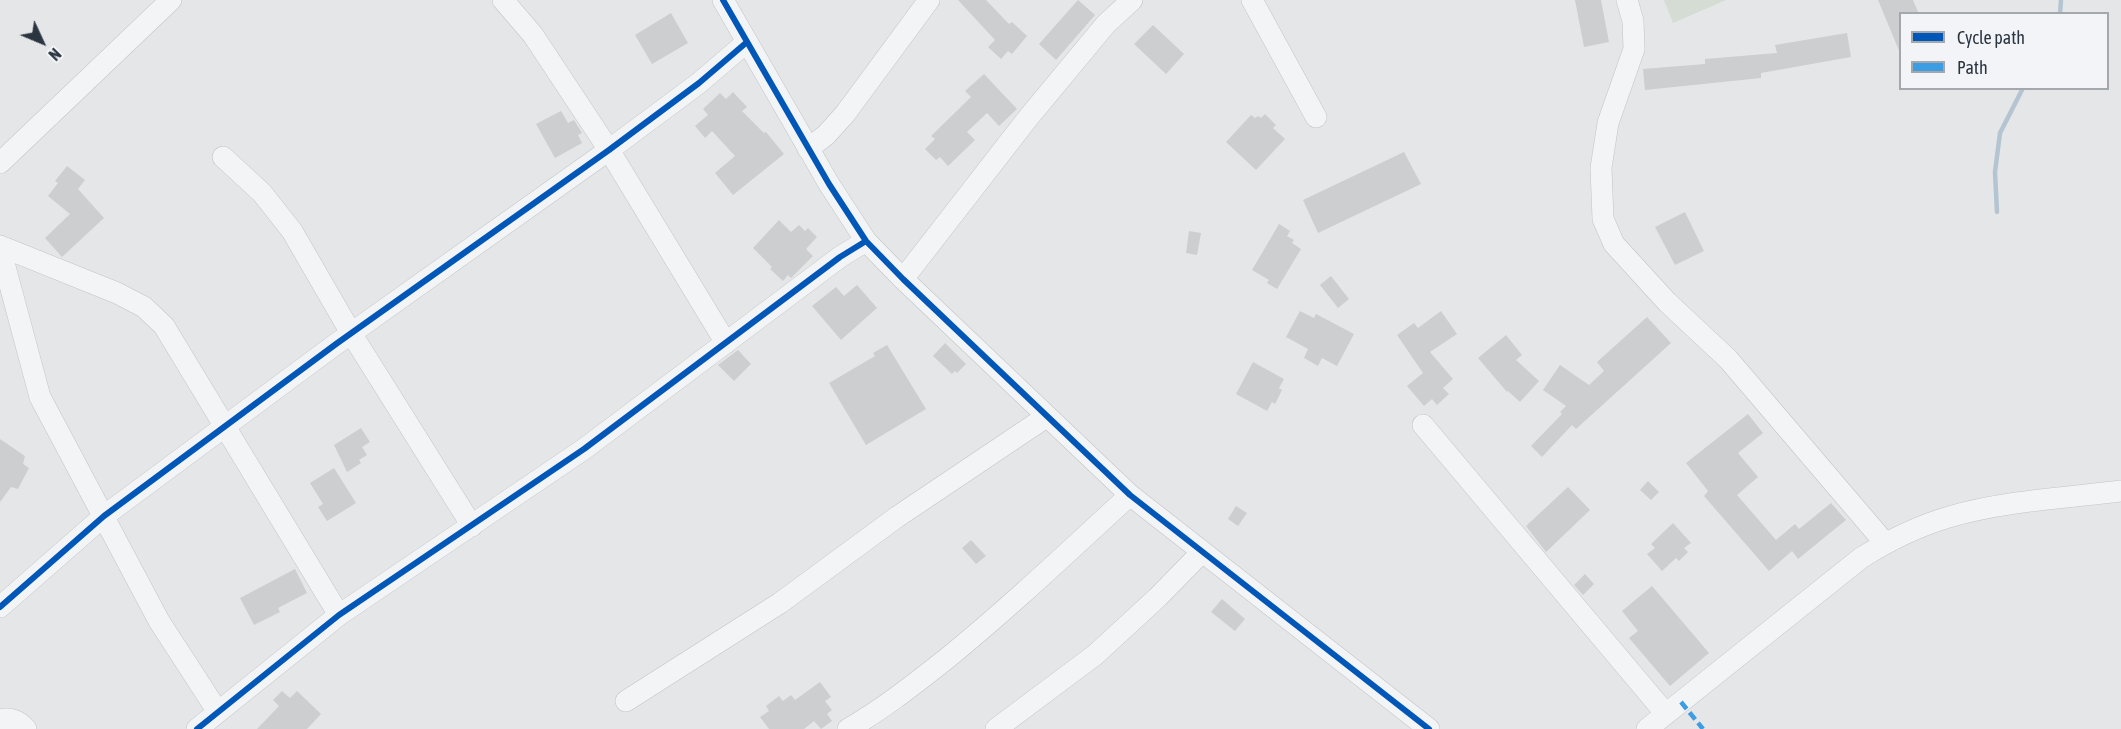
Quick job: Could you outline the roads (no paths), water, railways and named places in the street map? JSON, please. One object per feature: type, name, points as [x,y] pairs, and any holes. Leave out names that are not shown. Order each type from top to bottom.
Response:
[{"type":"street","points":[[0,163],[171,0]]},
{"type":"street","points":[[502,0],[533,35],[609,150],[726,343]]},
{"type":"street","points":[[723,0],[808,149],[866,241],[1046,417],[1130,495],[1429,729]]},
{"type":"street","points":[[808,149],[826,135],[845,114],[929,0]]},
{"type":"street","points":[[903,279],[1028,118],[1106,24],[1132,0]]},
{"type":"street","points":[[1252,0],[1316,117]]},
{"type":"street","points":[[1627,0],[1633,21],[1634,49],[1608,123],[1601,168],[1604,219],[1614,244],[1667,302],[1728,359],[1885,543]]},
{"type":"street","points":[[0,607],[104,516],[351,333],[609,150],[699,83],[747,42]]},
{"type":"street","points":[[223,157],[262,192],[292,231],[351,333],[471,526]]},
{"type":"street","points":[[197,729],[339,615],[584,449],[840,257],[866,241]]},
{"type":"street","points":[[0,247],[117,293],[144,308],[164,326],[339,615]]},
{"type":"street","points":[[0,247],[40,397],[159,621],[218,712]]},
{"type":"street","points":[[626,701],[780,603],[897,517],[1046,417]]},
{"type":"street","points":[[1423,425],[1666,714]]},
{"type":"street","points":[[1647,729],[1861,558],[1885,543],[1947,518],[1989,507],[2121,490]]},
{"type":"street","points":[[848,729],[876,713],[908,690],[981,630],[1130,495]]},
{"type":"street","points":[[996,729],[1095,655],[1158,597],[1202,552]]},
{"type":"street","points":[[0,720],[6,718],[21,723],[26,729]]},
{"type":"waterway","points":[[2060,12],[2061,0]]},
{"type":"waterway","points":[[1997,212],[1995,172],[2000,133],[2022,90]]}]
